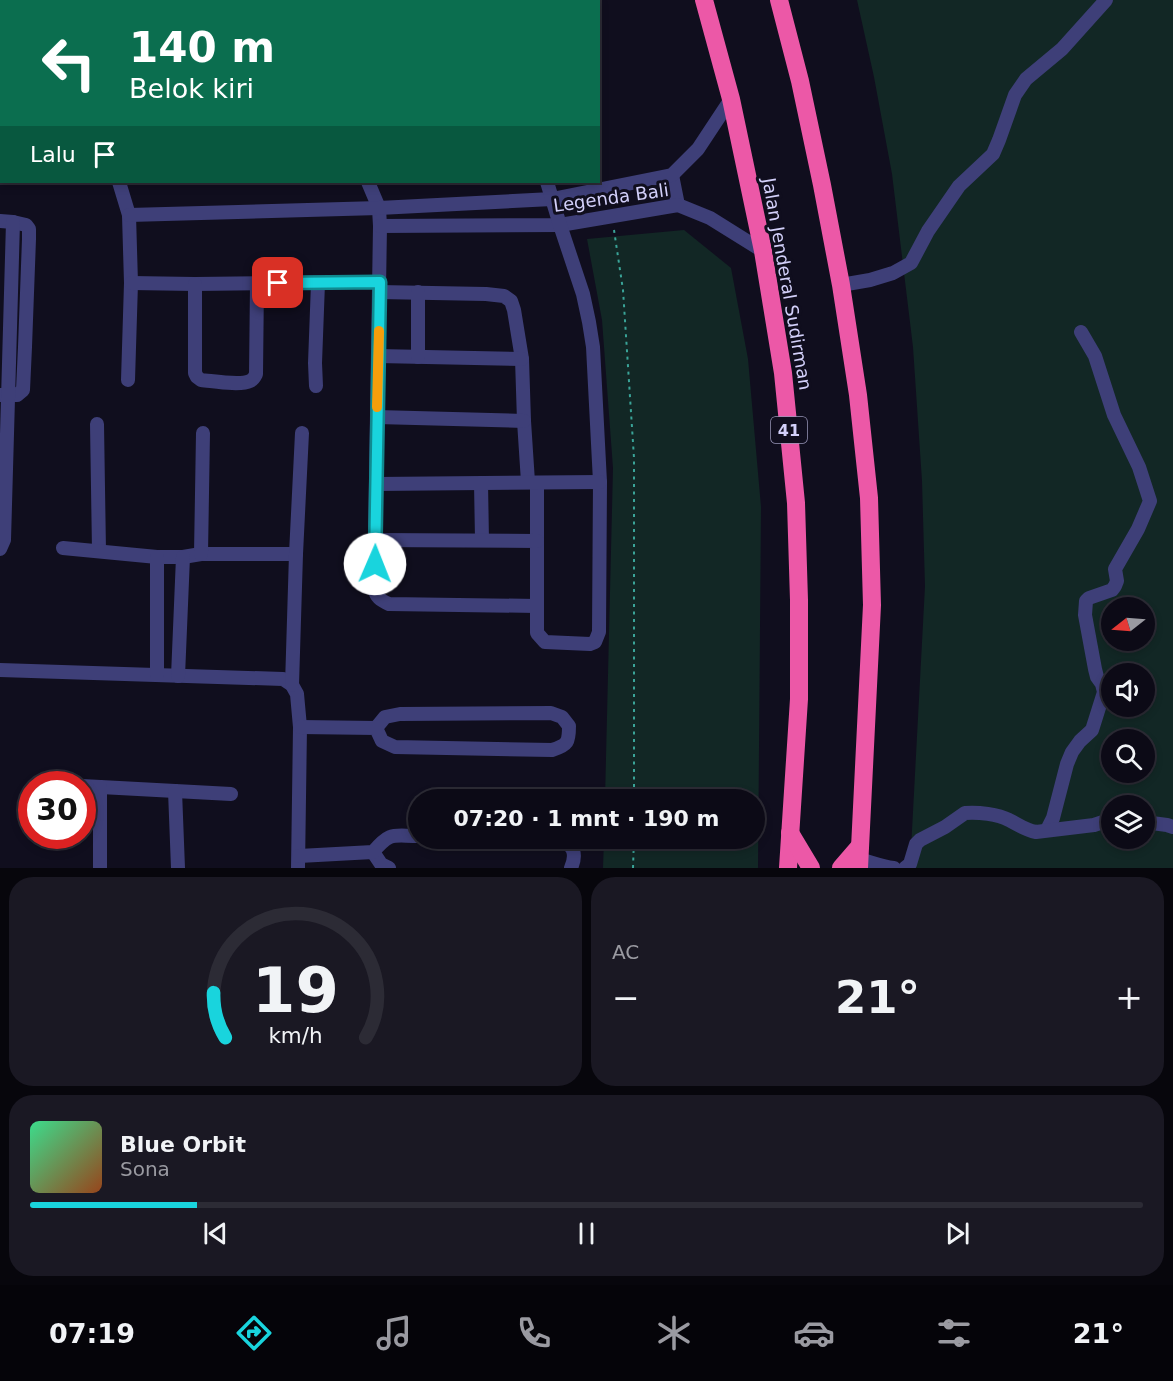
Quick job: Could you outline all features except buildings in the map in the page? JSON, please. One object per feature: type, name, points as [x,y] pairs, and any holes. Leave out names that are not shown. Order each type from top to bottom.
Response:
[{"type":"highway","name":"Jalan Jenderal Sudirman","points":[[704,0],[731,99],[763,251],[783,373],[796,503],[799,699],[788,868]]},
{"type":"highway","points":[[779,0],[800,81],[841,285],[858,395],[869,498],[872,605],[859,858],[841,868]]},
{"type":"highway","points":[[790,833],[811,868]]},
{"type":"street","points":[[841,285],[893,273],[911,263],[928,231],[959,186],[993,154],[1015,95],[1026,79],[1062,49],[1106,0]]},
{"type":"street","name":"Legenda Bali","points":[[129,215],[379,208],[552,199],[672,175],[698,149],[731,99]]},
{"type":"street","points":[[672,175],[678,205]]},
{"type":"street","points":[[119,183],[129,215],[131,283],[128,380]]},
{"type":"street","points":[[368,183],[379,208],[380,226],[374,588],[376,595],[389,604],[537,606]]},
{"type":"street","points":[[131,283],[318,283],[418,292],[504,296],[511,302],[514,310],[522,359],[524,421],[533,482],[537,541],[537,633],[545,642],[590,644],[595,642],[599,632],[600,482],[593,347],[583,294],[547,183]]},
{"type":"street","name":"Legenda Bali","points":[[380,226],[560,225],[678,205],[710,218],[763,251]]},
{"type":"street","points":[[0,549],[4,540],[7,221]]},
{"type":"street","points":[[195,284],[195,373],[201,380],[242,383],[254,379],[256,374],[257,283]]},
{"type":"street","points":[[316,386],[318,283]]},
{"type":"street","points":[[418,292],[418,357]]},
{"type":"street","points":[[1047,830],[1053,818],[1067,764],[1080,741],[1092,730],[1104,693],[1095,669],[1086,602],[1089,598],[1112,590],[1115,586],[1117,581],[1115,569],[1138,529],[1149,501],[1139,467],[1114,415],[1095,356],[1081,332]]},
{"type":"street","points":[[378,356],[522,359]]},
{"type":"street","points":[[377,417],[524,421]]},
{"type":"street","points":[[97,424],[99,551]]},
{"type":"street","points":[[201,554],[203,433]]},
{"type":"street","points":[[292,685],[302,433]]},
{"type":"street","points":[[376,484],[600,482]]},
{"type":"street","points":[[481,483],[482,540]]},
{"type":"street","points":[[375,540],[537,541]]},
{"type":"street","points":[[63,548],[157,556],[296,554]]},
{"type":"street","points":[[156,675],[157,556]]},
{"type":"street","points":[[178,676],[183,556]]},
{"type":"street","points":[[0,670],[283,679],[292,685],[297,694],[300,727],[299,862],[373,852],[385,838],[408,836]]},
{"type":"street","points":[[551,713],[562,717],[569,726],[569,739],[563,746],[552,750],[395,747],[382,741],[376,728],[385,717],[400,714],[551,713]]},
{"type":"street","points":[[300,727],[376,728]]},
{"type":"street","points":[[96,787],[231,794]]},
{"type":"street","points":[[100,787],[100,868]]},
{"type":"street","points":[[175,791],[178,868]]},
{"type":"street","points":[[905,868],[910,864],[916,844],[920,840],[965,813],[997,816],[1008,819],[1027,831],[1036,832],[1101,823]]},
{"type":"street","points":[[1155,823],[1173,827]]},
{"type":"street","points":[[571,868],[573,865],[572,849]]},
{"type":"street","points":[[373,852],[381,864],[390,868]]},
{"type":"street","points":[[859,858],[887,868],[894,868]]},
{"type":"path","points":[[611,215],[623,290],[634,458],[634,789]]},
{"type":"path","points":[[633,868],[634,849]]},
{"type":"green space","points":[[857,0],[1173,0],[1173,868],[910,868],[925,586],[922,481],[913,347],[892,174]]},
{"type":"green space","points":[[684,230],[731,268],[748,359],[761,507],[759,789],[605,789],[613,468],[602,320],[587,239]]},
{"type":"green space","points":[[604,849],[758,849],[758,868],[603,868]]},
{"type":"slow traffic","points":[[377,407],[379,331]]},
{"type":"route","points":[[278,283],[380,282],[375,564]]}]
